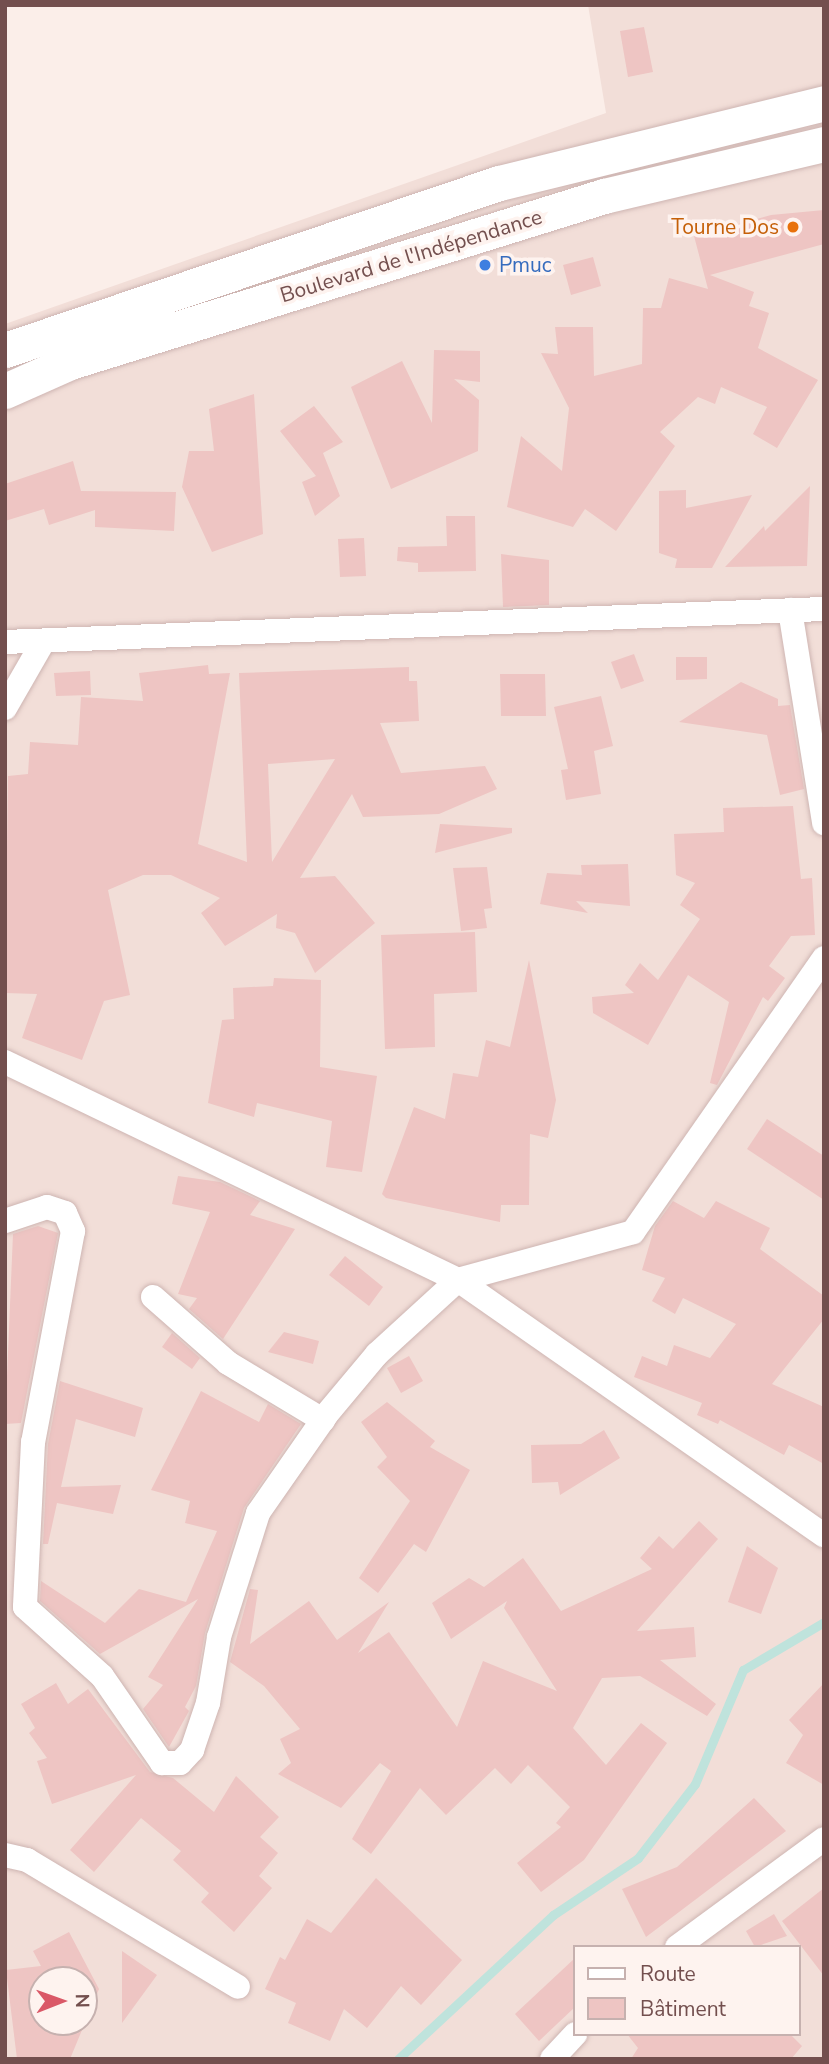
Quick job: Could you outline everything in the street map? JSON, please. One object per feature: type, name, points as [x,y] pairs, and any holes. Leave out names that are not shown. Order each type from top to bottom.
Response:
[{"type":"main road","name":"Boulevard de l'Indépendance","points":[[5,350],[499,183],[824,103]]},
{"type":"main road","name":"Boulevard de l'Indépendance","points":[[5,391],[70,362],[604,196],[824,144]]},
{"type":"street","points":[[5,642],[824,609]]},
{"type":"street","points":[[790,610],[824,823]]},
{"type":"street","points":[[5,708],[43,642]]},
{"type":"street","points":[[5,1220],[47,1207],[65,1213],[73,1231],[33,1442],[25,1607],[102,1676],[162,1763],[180,1763],[192,1750],[258,1513],[323,1420],[377,1354],[458,1280],[633,1232],[824,958]]},
{"type":"street","points":[[5,1062],[458,1280],[824,1535]]},
{"type":"street","points":[[153,1297],[228,1363],[323,1420]]},
{"type":"street","points":[[680,1945],[824,1839]]},
{"type":"street","points":[[5,1855],[27,1860],[238,1987]]},
{"type":"street","points":[[552,2059],[574,2035]]},
{"type":"shaded area","points":[[588,5],[824,5],[824,2059],[5,2059],[5,324],[606,113]]},
{"type":"building","points":[[644,27],[653,72],[628,77],[620,31]]},
{"type":"building","points":[[824,210],[824,244],[710,275],[754,292],[749,306],[769,313],[758,348],[818,380],[777,448],[753,434],[767,407],[721,387],[715,404],[698,397],[660,432],[675,446],[616,531],[585,509],[573,527],[507,507],[521,436],[562,471],[569,408],[541,353],[558,354],[555,327],[593,327],[594,376],[642,364],[643,308],[661,308],[669,278],[708,289],[694,236],[771,215]]},
{"type":"building","points":[[593,257],[601,286],[571,295],[563,265]]},
{"type":"building","points":[[434,350],[480,351],[480,382],[454,379],[479,400],[478,451],[391,489],[351,387],[402,361],[432,423]]},
{"type":"building","points":[[254,394],[263,534],[212,552],[182,487],[189,451],[214,451],[209,409]]},
{"type":"building","points":[[314,406],[343,442],[323,453],[340,496],[315,516],[302,482],[316,476],[280,431]]},
{"type":"building","points":[[73,461],[81,491],[176,492],[174,531],[95,527],[95,510],[49,525],[44,509],[5,521],[5,484]]},
{"type":"building","points":[[810,486],[807,566],[725,567],[764,526],[765,531]]},
{"type":"building","points":[[686,490],[686,508],[752,495],[712,568],[675,568],[677,559],[659,553],[659,491]]},
{"type":"building","points":[[446,516],[475,516],[476,571],[418,572],[418,563],[397,561],[398,547],[447,546]]},
{"type":"building","points":[[364,538],[366,576],[340,577],[338,539]]},
{"type":"building","points":[[501,554],[549,560],[549,605],[503,607]]},
{"type":"building","points":[[634,654],[644,681],[621,689],[611,662]]},
{"type":"building","points":[[676,657],[707,657],[707,679],[676,680]]},
{"type":"building","points":[[208,665],[209,674],[230,673],[198,844],[247,862],[239,673],[409,667],[409,681],[417,681],[419,721],[380,723],[401,773],[485,766],[497,789],[439,814],[363,817],[352,794],[300,878],[335,876],[375,923],[315,973],[295,933],[276,928],[277,914],[225,946],[201,913],[220,898],[171,875],[143,875],[108,890],[130,995],[104,1001],[82,1060],[22,1038],[37,994],[5,993],[8,776],[28,774],[30,742],[78,745],[81,697],[143,701],[139,673]],"holes":[[[335,759],[272,862],[268,764]]]},
{"type":"building","points":[[90,671],[91,695],[56,696],[54,673]]},
{"type":"building","points":[[500,674],[545,674],[546,716],[501,716]]},
{"type":"building","points":[[741,682],[778,699],[778,706],[790,705],[804,789],[780,795],[767,735],[679,722]]},
{"type":"building","points":[[601,696],[613,746],[594,751],[601,794],[566,800],[561,770],[568,769],[554,707]]},
{"type":"building","points":[[793,806],[801,879],[812,878],[815,935],[791,936],[769,966],[785,978],[768,1001],[763,997],[717,1085],[710,1083],[729,1002],[688,975],[648,1045],[593,1013],[592,997],[634,993],[625,985],[640,963],[658,980],[700,919],[680,905],[695,883],[676,875],[674,834],[724,832],[723,808]]},
{"type":"building","points":[[440,824],[512,828],[512,833],[435,853]]},
{"type":"building","points":[[628,864],[630,906],[576,901],[588,913],[540,904],[547,873],[582,875],[581,865]]},
{"type":"building","points":[[487,867],[492,908],[484,909],[487,928],[461,931],[453,868]]},
{"type":"building","points":[[475,932],[477,992],[434,994],[435,1047],[385,1049],[381,935]]},
{"type":"building","points":[[529,960],[556,1100],[548,1138],[530,1134],[529,1205],[501,1205],[500,1222],[386,1198],[382,1194],[414,1107],[445,1119],[453,1073],[478,1077],[486,1040],[510,1047]]},
{"type":"building","points":[[274,978],[321,980],[320,1067],[377,1076],[362,1172],[326,1167],[332,1121],[257,1103],[254,1117],[208,1103],[222,1020],[234,1019],[233,988],[273,986]]},
{"type":"building","points":[[767,1119],[824,1156],[824,1200],[747,1149]]},
{"type":"building","points":[[178,1176],[220,1182],[260,1201],[250,1215],[295,1229],[223,1339],[189,1309],[197,1298],[178,1294],[210,1212],[172,1204]]},
{"type":"building","points":[[673,1201],[704,1218],[716,1201],[770,1228],[760,1249],[824,1296],[824,1319],[772,1384],[824,1407],[824,1464],[789,1445],[784,1455],[720,1420],[718,1424],[697,1415],[702,1403],[634,1377],[642,1356],[667,1366],[674,1345],[710,1358],[736,1324],[683,1298],[675,1314],[652,1301],[665,1278],[642,1270],[655,1226]]},
{"type":"building","points":[[38,1226],[58,1233],[21,1423],[5,1424],[13,1234]]},
{"type":"building","points":[[345,1256],[383,1287],[369,1306],[329,1275]]},
{"type":"building","points":[[284,1332],[319,1341],[313,1364],[268,1352]]},
{"type":"building","points":[[172,1333],[200,1358],[192,1369],[162,1347]]},
{"type":"building","points":[[409,1356],[423,1381],[401,1393],[387,1368]]},
{"type":"building","points":[[60,1381],[143,1408],[135,1437],[76,1419],[61,1487],[121,1485],[113,1514],[57,1503],[48,1544],[43,1544],[48,1444]]},
{"type":"building","points":[[201,1391],[259,1422],[268,1404],[301,1424],[244,1508],[205,1633],[196,1686],[185,1707],[189,1711],[169,1747],[143,1709],[163,1685],[148,1677],[198,1599],[100,1654],[40,1601],[41,1581],[105,1623],[139,1589],[186,1602],[217,1531],[185,1523],[190,1501],[151,1490]]},
{"type":"building","points":[[387,1402],[435,1441],[430,1447],[470,1470],[426,1552],[414,1544],[378,1593],[359,1578],[410,1501],[377,1467],[387,1457],[361,1422]]},
{"type":"building","points":[[604,1430],[620,1458],[560,1495],[558,1482],[532,1483],[531,1445],[581,1444]]},
{"type":"building","points":[[699,1521],[718,1539],[637,1631],[694,1627],[696,1657],[660,1660],[716,1704],[707,1716],[640,1676],[602,1678],[573,1728],[606,1765],[641,1723],[667,1743],[584,1860],[541,1892],[517,1863],[561,1827],[556,1823],[570,1807],[528,1765],[511,1784],[495,1768],[446,1815],[420,1788],[371,1854],[352,1839],[391,1771],[380,1763],[341,1808],[278,1774],[291,1763],[280,1739],[300,1729],[264,1686],[230,1662],[250,1589],[258,1590],[250,1644],[309,1601],[337,1640],[389,1602],[358,1653],[389,1632],[457,1727],[483,1661],[557,1691],[504,1608],[507,1601],[451,1639],[432,1603],[469,1578],[484,1587],[523,1558],[561,1611],[652,1569],[640,1558],[659,1536],[673,1549]]},
{"type":"building","points":[[747,1546],[778,1568],[761,1614],[728,1602]]},
{"type":"building","points":[[56,1683],[68,1704],[88,1689],[150,1772],[173,1778],[214,1812],[236,1776],[279,1817],[260,1837],[278,1853],[259,1876],[272,1888],[234,1932],[201,1902],[209,1893],[173,1860],[181,1851],[141,1818],[94,1872],[70,1850],[136,1775],[52,1804],[37,1761],[47,1758],[29,1733],[35,1728],[21,1704]]},
{"type":"building","points":[[824,1683],[824,1785],[786,1763],[803,1735],[789,1720]]},
{"type":"building","points":[[754,1798],[786,1831],[646,1937],[622,1889],[677,1867]]},
{"type":"building","points":[[376,1878],[462,1960],[421,2005],[401,1986],[367,2028],[344,2009],[330,2041],[288,2023],[296,2003],[265,1989],[280,1957],[285,1960],[307,1919],[331,1933]]},
{"type":"building","points":[[824,1888],[824,1976],[801,1945],[782,1921]]},
{"type":"building","points":[[774,1914],[787,1936],[754,1945],[746,1931]]},
{"type":"building","points":[[69,1932],[87,1966],[41,1966],[33,1951]]},
{"type":"building","points":[[122,1951],[157,1975],[122,2023]]},
{"type":"building","points":[[574,1959],[574,2008],[539,2041],[515,2014]]},
{"type":"building","points":[[28,1967],[28,2036],[80,2036],[70,2059],[17,2059],[6,1970]]},
{"type":"building","points":[[629,2036],[792,2036],[802,2046],[791,2059],[631,2059],[638,2048]]},
{"type":"waterway","points":[[398,2059],[553,1915],[638,1858],[695,1784],[743,1670],[824,1622]]},
{"type":"place","name":"Tourne Dos","points":[[793,227]]},
{"type":"place","name":"Pmuc","points":[[485,265]]}]
